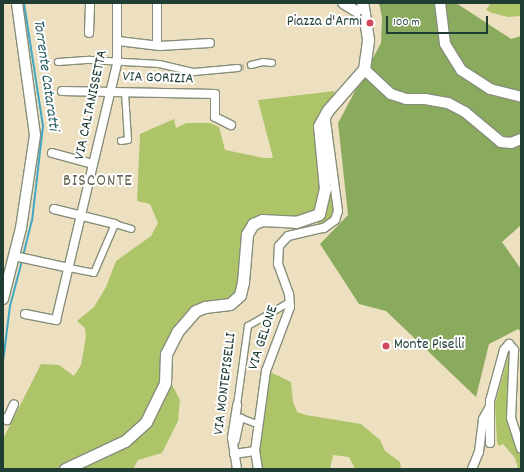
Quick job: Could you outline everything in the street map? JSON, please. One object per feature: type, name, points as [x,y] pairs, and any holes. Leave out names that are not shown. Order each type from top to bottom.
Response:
[{"type":"main road","points":[[65,469],[125,442],[146,422],[165,383],[168,348],[177,332],[195,311],[205,307],[230,304],[240,295],[243,282],[247,234],[253,224],[266,220],[296,222],[319,214],[325,189],[318,130],[325,114],[364,69],[368,38],[364,8]]},
{"type":"street","points":[[3,299],[20,257],[22,224],[36,131],[17,3]]},
{"type":"street","points":[[89,33],[90,3]]},
{"type":"street","name":"VIA CALTANISSETTA","points":[[24,314],[56,320],[117,62],[117,3]]},
{"type":"street","points":[[157,3],[157,44]]},
{"type":"street","points":[[343,3],[359,13],[364,8]]},
{"type":"street","points":[[440,3],[445,44],[460,70],[490,89],[521,96]]},
{"type":"street","points":[[118,41],[157,44],[210,43]]},
{"type":"street","points":[[58,62],[159,64],[194,72],[238,68]]},
{"type":"street","points":[[251,65],[263,62],[272,63]]},
{"type":"street","points":[[364,69],[391,94],[406,99],[425,99],[448,103],[465,112],[501,142],[511,143],[521,139]]},
{"type":"street","name":"VIA GORIZIA","points":[[62,91],[215,94],[215,117],[231,125]]},
{"type":"street","points":[[121,141],[128,140],[125,92]]},
{"type":"street","name":"VIA GELONE","points":[[258,469],[255,451],[266,371],[287,318],[290,302],[278,264],[277,252],[280,242],[292,234],[324,228],[335,220],[338,211],[325,114]]},
{"type":"street","points":[[52,153],[94,164]]},
{"type":"street","points":[[54,209],[131,229]]},
{"type":"street","points":[[20,257],[94,273],[115,224]]},
{"type":"street","name":"VIA MONTEPISELLI","points":[[237,469],[232,443],[248,326],[290,302]]},
{"type":"street","points":[[472,469],[479,452],[483,419],[489,408],[504,350],[506,346],[511,345],[514,350],[511,418],[521,448]]},
{"type":"street","points":[[3,418],[7,420],[14,404]]},
{"type":"street","points":[[489,408],[490,443]]},
{"type":"street","points":[[232,443],[236,441],[241,418],[259,425]]},
{"type":"street","points":[[234,454],[255,451]]},
{"type":"green space","points":[[379,3],[456,3],[511,39],[521,36],[521,225],[502,242],[521,269],[521,332],[518,329],[489,344],[476,397],[386,311],[359,304],[320,244],[348,215],[338,123],[381,43],[382,17]]},
{"type":"green space","points":[[491,3],[521,3],[521,16],[508,17],[492,13],[486,10]]},
{"type":"green space","points":[[335,91],[321,116],[321,177],[318,211],[297,219],[264,215],[250,220],[246,224],[242,274],[235,295],[177,326],[168,377],[180,400],[178,421],[162,453],[138,460],[133,469],[3,469],[3,439],[41,364],[59,365],[74,376],[81,365],[86,336],[85,328],[77,321],[94,307],[106,287],[116,261],[151,236],[158,223],[150,204],[137,201],[140,134],[174,119],[176,128],[186,123],[210,123],[219,127],[225,150],[264,158],[273,158],[258,100]]},
{"type":"green space","points":[[323,136],[336,208],[332,219],[317,227]]},
{"type":"green space","points":[[510,350],[507,416],[512,436],[521,456],[521,469],[518,469],[515,458],[503,444],[499,446],[497,442],[495,404]]},
{"type":"green space","points":[[270,372],[291,382],[293,402],[297,412],[306,415],[361,424],[380,440],[385,451],[400,462],[401,469],[355,469],[349,457],[333,455],[330,469],[261,469],[259,451]]},
{"type":"waterway","name":"Torrente Cataratti","points":[[23,256],[32,221],[43,126],[24,3]]},
{"type":"waterway","name":"Torrente Cataratti","points":[[3,362],[10,306],[22,261]]},
{"type":"tunnel","points":[[238,68],[251,65]]},
{"type":"place","name":"Piazza d'Armi","points":[[370,23]]},
{"type":"place","name":"Monte Piselli","points":[[386,346]]},
{"type":"district","name":"BISCONTE","points":[[98,183]]}]
